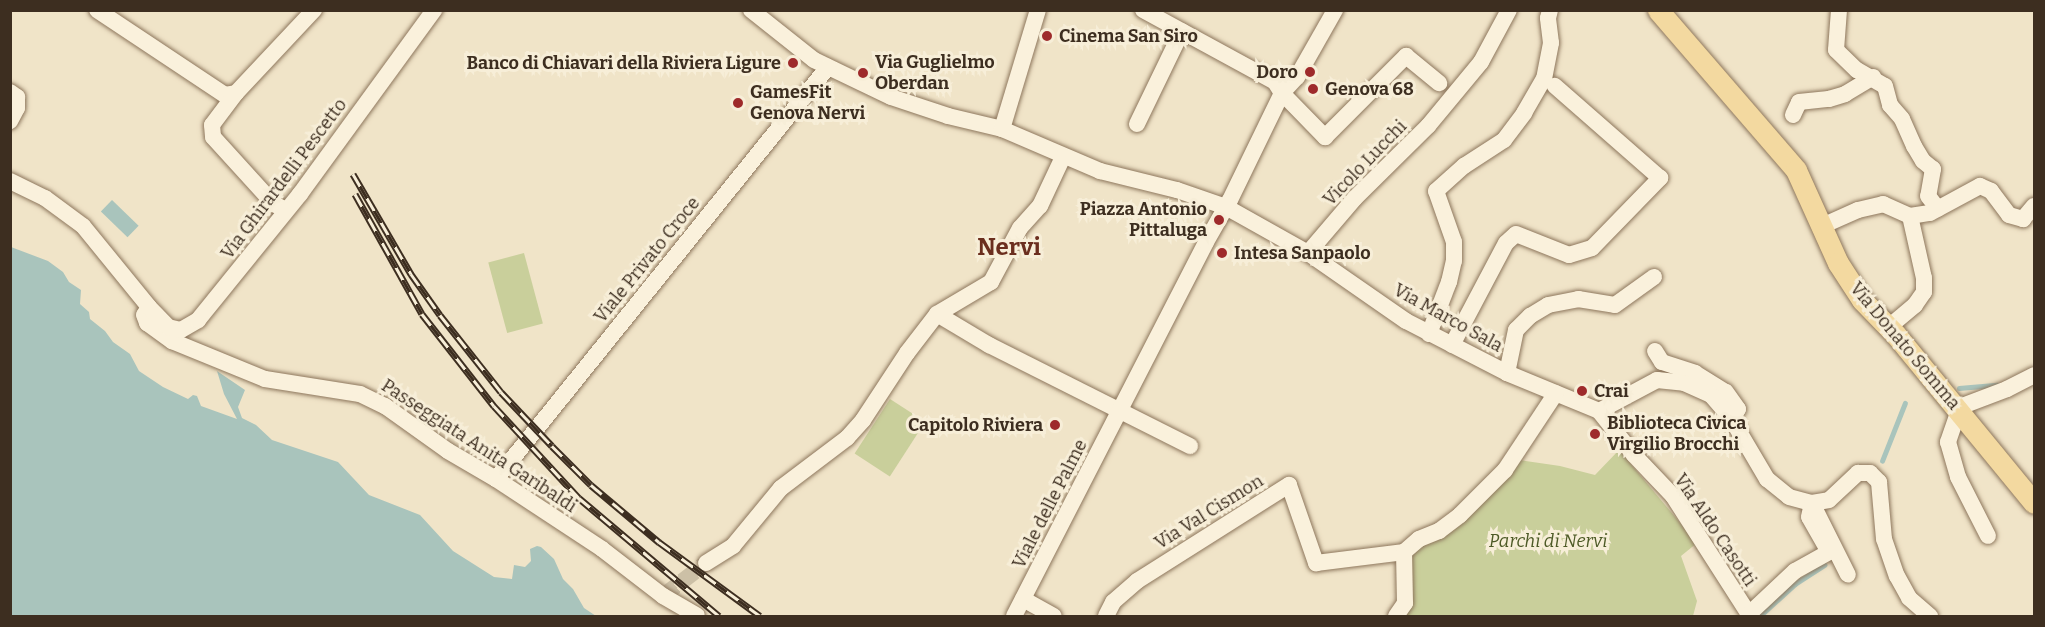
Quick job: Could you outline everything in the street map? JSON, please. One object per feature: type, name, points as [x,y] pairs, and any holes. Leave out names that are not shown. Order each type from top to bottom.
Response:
[{"type":"main road","name":"Via Donato Somma","points":[[1658,10],[1796,170],[1838,263],[1862,300],[1889,327],[2034,503]]},
{"type":"street","points":[[97,10],[225,95],[236,93]]},
{"type":"street","points":[[286,210],[274,204],[213,137],[212,124],[236,93],[314,10]]},
{"type":"street","name":"Via Ghirardelli Pescetto","points":[[149,307],[168,327],[181,330],[198,320],[236,276],[434,10]]},
{"type":"street","points":[[751,10],[814,60],[891,97],[948,116],[1002,129],[1100,171],[1228,204],[1272,111],[1282,93],[1297,76],[1335,10]]},
{"type":"street","points":[[1002,129],[1038,10]]},
{"type":"street","points":[[1143,10],[1275,82],[1282,93],[1325,137],[1406,56],[1439,83]]},
{"type":"street","name":"Vicolo Lucchi","points":[[1308,253],[1355,198],[1428,126],[1481,62],[1509,10]]},
{"type":"street","points":[[1429,334],[1449,282],[1454,261],[1454,242],[1436,191],[1464,166],[1504,140],[1524,113],[1544,79],[1551,44],[1548,18],[1550,10]]},
{"type":"street","points":[[1839,10],[1836,50],[1857,70],[1873,77],[1885,86],[1890,105],[1902,119],[1923,161],[1933,169],[1928,196],[1938,209]]},
{"type":"street","points":[[1137,124],[1182,30]]},
{"type":"street","name":"Viale Privato Croce","points":[[496,479],[828,67]]},
{"type":"street","points":[[1792,115],[1799,102],[1829,99],[1845,94],[1873,77]]},
{"type":"street","points":[[1452,345],[1506,243],[1516,234],[1569,255],[1592,248],[1660,178],[1555,86]]},
{"type":"street","points":[[10,92],[17,97],[17,108],[10,121]]},
{"type":"street","points":[[706,563],[733,546],[781,488],[847,438],[863,420],[907,353],[937,315],[991,282],[1020,228],[1040,206],[1063,157]]},
{"type":"street","name":"Passeggiata Anita Garibaldi","points":[[10,181],[45,198],[83,226],[149,307],[144,315],[147,323],[172,341],[265,379],[362,395],[385,406],[448,451],[496,479],[602,549],[663,596],[697,616]]},
{"type":"street","points":[[1822,226],[1858,210],[1882,204],[1910,216],[1930,213],[1980,186],[1990,191],[2009,215],[2023,219],[2034,206]]},
{"type":"street","name":"Via Marco Sala","points":[[1228,204],[1308,253],[1406,321],[1429,334],[1507,373],[1599,411]]},
{"type":"street","name":"Viale delle Palme","points":[[1014,616],[1206,241],[1228,204]]},
{"type":"street","points":[[1889,327],[1915,305],[1924,292],[1924,278],[1910,216]]},
{"type":"street","points":[[1507,373],[1516,330],[1530,316],[1548,305],[1578,299],[1615,305],[1654,277]]},
{"type":"street","points":[[937,315],[989,345],[1190,446]]},
{"type":"street","points":[[1655,351],[1662,362],[1695,373],[1726,392],[1738,409],[1731,418]]},
{"type":"street","points":[[1988,536],[1958,477],[1948,442],[1958,409],[2034,375]]},
{"type":"street","points":[[1599,411],[1657,380],[1684,383],[1711,395],[1731,418],[1767,478],[1789,497],[1812,503],[1829,500],[1858,473],[1870,473],[1879,483],[1884,539],[1897,576],[1909,598],[1930,616]]},
{"type":"street","points":[[1396,616],[1406,603],[1404,552],[1460,515],[1505,470],[1556,393]]},
{"type":"street","name":"Via Aldo Casotti","points":[[1599,411],[1634,455],[1672,496],[1750,615]]},
{"type":"street","name":"Via Val Cismon","points":[[1106,616],[1113,602],[1137,581],[1289,484],[1316,563],[1404,552]]},
{"type":"street","points":[[1750,615],[1795,571],[1829,552],[1809,517],[1812,503]]},
{"type":"street","points":[[1812,503],[1848,575]]},
{"type":"street","points":[[1023,599],[1054,616]]},
{"type":"green space","points":[[524,253],[543,324],[507,333],[488,263]]},
{"type":"green space","points":[[890,399],[925,422],[890,476],[855,454]]},
{"type":"green space","name":"Parchi di Nervi","points":[[1619,450],[1697,543],[1681,556],[1697,601],[1693,616],[1403,616],[1406,565],[1416,548],[1519,460],[1560,466],[1595,475]]},
{"type":"water","points":[[112,200],[139,226],[128,237],[101,212]]},
{"type":"water","points":[[11,247],[48,261],[63,272],[69,282],[81,290],[80,304],[89,312],[90,319],[105,331],[113,342],[130,354],[139,371],[163,387],[188,399],[193,395],[197,396],[201,406],[237,419],[224,394],[217,371],[245,390],[238,407],[242,418],[256,425],[272,440],[338,462],[369,495],[420,515],[453,551],[494,577],[512,579],[514,565],[525,567],[531,561],[530,549],[541,547],[554,559],[563,579],[573,589],[584,608],[596,616],[11,616]]},
{"type":"waterway","points":[[1959,388],[1997,385]]},
{"type":"waterway","points":[[1882,461],[1905,403]]},
{"type":"waterway","points":[[1761,615],[1795,584],[1824,565]]},
{"type":"tunnel","points":[[663,596],[706,563]]},
{"type":"railway","points":[[353,174],[411,274],[440,315],[501,392],[591,485],[659,542],[760,616]]},
{"type":"railway","points":[[355,194],[422,314],[494,406],[579,498],[719,616]]},
{"type":"place","name":"Cinema San Siro","points":[[1047,36]]},
{"type":"place","name":"Banco di Chiavari della Riviera Ligure","points":[[793,63]]},
{"type":"place","name":"Doro","points":[[1310,72]]},
{"type":"place","name":"Via Guglielmo Oberdan","points":[[863,73]]},
{"type":"place","name":"Genova 68","points":[[1313,89]]},
{"type":"place","name":"GamesFit Genova Nervi","points":[[738,103]]},
{"type":"place","name":"Piazza Antonio Pittaluga","points":[[1219,220]]},
{"type":"place","name":"Intesa Sanpaolo","points":[[1222,253]]},
{"type":"place","name":"Crai","points":[[1582,391]]},
{"type":"place","name":"Capitolo Riviera","points":[[1055,425]]},
{"type":"place","name":"Biblioteca Civica Virgilio Brocchi","points":[[1595,434]]},
{"type":"district","name":"Nervi","points":[[1009,248]]}]
